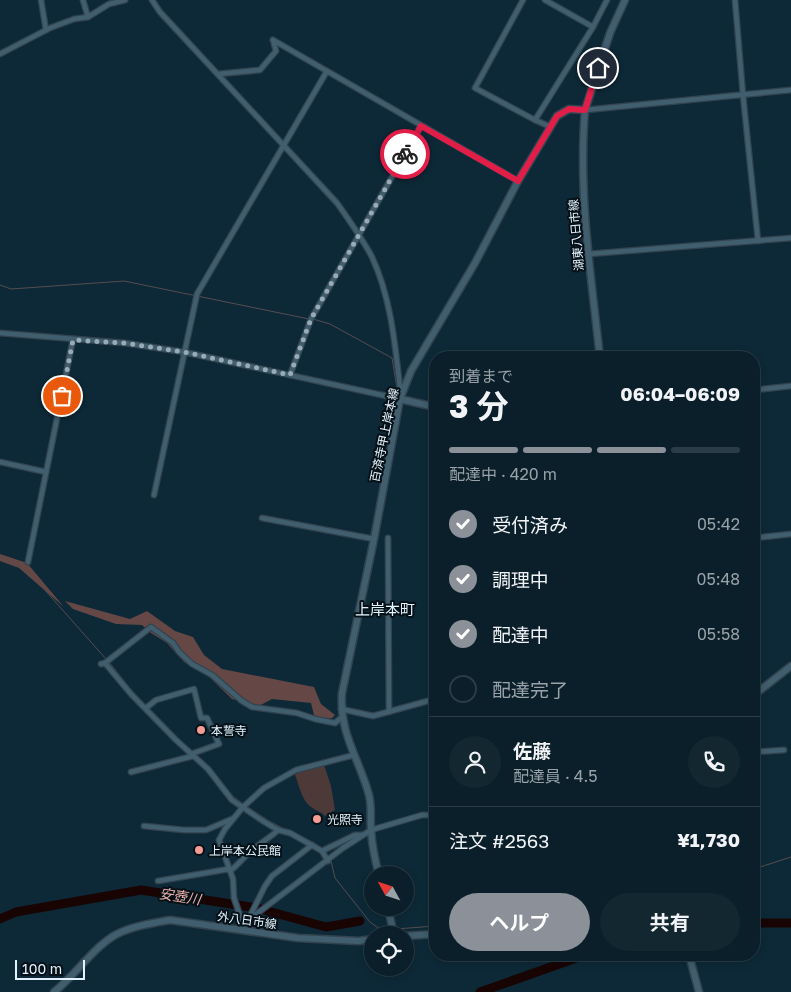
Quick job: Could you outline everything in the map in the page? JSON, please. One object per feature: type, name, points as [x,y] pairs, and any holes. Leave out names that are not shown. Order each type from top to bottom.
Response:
[{"type":"main road","points":[[585,110],[610,32],[625,0]]},
{"type":"main road","name":"百済寺甲上岸本線","points":[[376,866],[371,830],[369,796],[342,718],[341,709],[342,693],[374,539],[400,399],[411,372],[475,263],[518,181],[557,116],[569,109],[585,110]]},
{"type":"main road","name":"湖東八日市線","points":[[585,110],[582,172],[588,254],[599,351]]},
{"type":"main road","points":[[400,399],[429,406]]},
{"type":"main road","points":[[760,690],[791,666]]},
{"type":"main road","name":"外八日市線","points":[[54,992],[116,934],[170,920],[246,926],[298,938],[364,940]]},
{"type":"main road","points":[[414,935],[429,934]]},
{"type":"main road","points":[[691,961],[699,992]]},
{"type":"street","points":[[41,0],[46,30]]},
{"type":"street","points":[[83,0],[88,17]]},
{"type":"street","points":[[0,54],[46,30],[74,19],[88,17],[109,4],[125,0]]},
{"type":"street","points":[[0,332],[73,340],[124,343],[184,352],[400,399],[390,315],[372,259],[360,236],[337,202],[160,12],[152,0]]},
{"type":"street","points":[[523,0],[475,88],[550,127]]},
{"type":"street","points":[[545,0],[593,26]]},
{"type":"street","points":[[535,120],[607,0]]},
{"type":"street","points":[[735,0],[758,241]]},
{"type":"street","points":[[218,74],[260,70],[276,52],[273,40],[518,181]]},
{"type":"street","points":[[154,495],[197,294],[327,71]]},
{"type":"street","points":[[585,110],[791,90]]},
{"type":"street","points":[[290,375],[311,319],[421,126]]},
{"type":"street","points":[[588,254],[791,238]]},
{"type":"street","points":[[28,562],[73,340]]},
{"type":"street","points":[[760,389],[791,386]]},
{"type":"street","points":[[0,462],[46,472]]},
{"type":"street","points":[[262,518],[374,539]]},
{"type":"street","points":[[760,537],[791,534]]},
{"type":"street","points":[[388,538],[389,712]]},
{"type":"street","points":[[328,861],[322,852],[312,845],[290,833],[278,830],[228,796],[218,780],[176,740],[103,664],[151,627],[173,643],[179,652],[192,664],[212,674],[242,701],[252,707],[297,713],[335,723],[342,718]]},
{"type":"street","points":[[131,772],[192,755],[220,744],[207,718],[202,718],[194,689],[156,700],[146,708]]},
{"type":"street","points":[[341,709],[373,716],[429,701]]},
{"type":"street","points":[[760,752],[784,750]]},
{"type":"street","points":[[246,926],[234,898],[233,879],[219,840],[225,829],[259,791],[296,770],[354,755]]},
{"type":"street","points":[[246,926],[328,861],[371,830],[422,815],[429,815]]},
{"type":"street","points":[[144,826],[206,830],[233,819]]},
{"type":"street","points":[[158,880],[230,870],[278,830]]},
{"type":"street","points":[[322,852],[355,835],[362,836]]},
{"type":"street","points":[[246,926],[265,886],[272,876],[312,845]]},
{"type":"shaded area","points":[[0,554],[27,563],[64,607],[19,568],[0,561]]},
{"type":"shaded area","points":[[65,601],[130,619],[147,611],[175,631],[193,637],[204,655],[222,669],[314,687],[321,704],[335,715],[332,718],[318,718],[314,715],[311,703],[272,699],[259,706],[232,699],[205,673],[184,662],[167,643],[142,625],[116,624],[73,609]]},
{"type":"shaded area","points":[[324,765],[331,786],[335,810],[325,816],[305,801],[295,775],[297,772]]},
{"type":"waterway","points":[[0,285],[11,289],[124,281],[309,319]]},
{"type":"waterway","points":[[313,319],[330,324],[392,358],[397,388]]},
{"type":"waterway","points":[[0,557],[20,567],[44,589],[106,659]]},
{"type":"waterway","points":[[109,662],[136,696]]},
{"type":"waterway","points":[[215,774],[220,781]]},
{"type":"waterway","points":[[230,794],[243,804]]},
{"type":"waterway","points":[[246,806],[288,831]]},
{"type":"waterway","points":[[301,836],[321,848]]},
{"type":"waterway","points":[[760,867],[791,857]]},
{"type":"waterway","points":[[331,861],[335,878],[370,922],[376,926]]},
{"type":"waterway","name":"安壺川","points":[[0,919],[16,912],[141,890],[257,908],[326,927],[360,921]]},
{"type":"waterway","points":[[760,923],[791,923]]},
{"type":"waterway","points":[[414,928],[429,926]]},
{"type":"waterway","points":[[480,992],[568,961]]},
{"type":"way so far","points":[[62,396],[73,340],[124,343],[184,352],[290,375],[311,319],[405,154]]},
{"type":"place","name":"本誓寺","points":[[201,730]]},
{"type":"place","name":"光照寺","points":[[317,819]]},
{"type":"place","name":"上岸本公民館","points":[[199,850]]},
{"type":"district","name":"上岸本町","points":[[385,609]]},
{"type":"route","points":[[405,154],[421,126],[518,181],[557,116],[569,109],[585,110],[598,68]]}]
